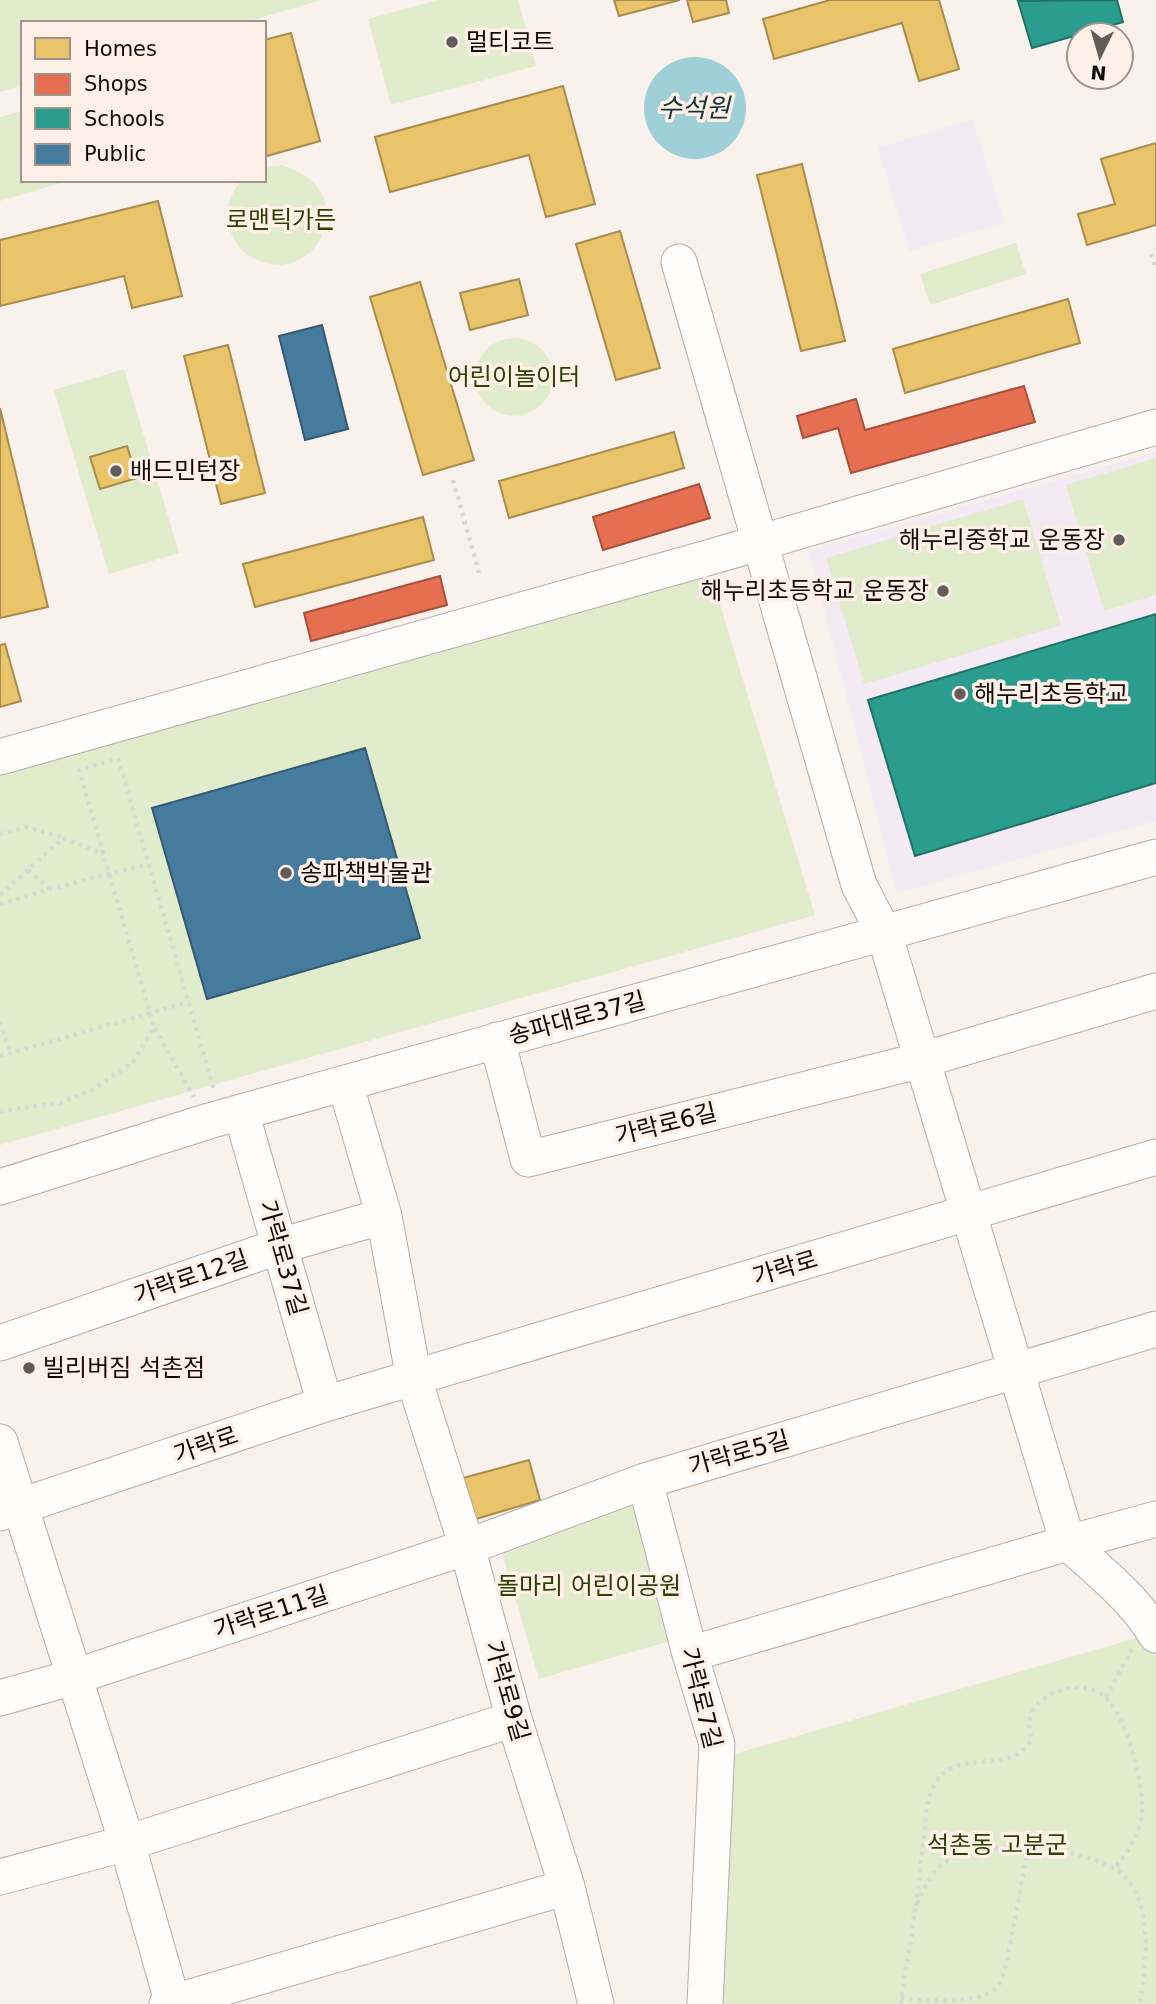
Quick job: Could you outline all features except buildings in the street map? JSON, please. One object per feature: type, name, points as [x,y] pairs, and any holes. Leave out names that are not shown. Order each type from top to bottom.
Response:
[{"type":"street","points":[[679,261],[859,885],[884,933],[1068,1543],[1128,1597],[1152,1628]]},
{"type":"street","points":[[0,757],[1156,427]]},
{"type":"street","name":"송파대로37길","points":[[0,1187],[222,1108],[345,1083],[1156,858]]},
{"type":"street","name":"가락로6길","points":[[497,1040],[528,1159],[922,1059],[1156,991]]},
{"type":"street","points":[[345,1083],[384,1216],[414,1379]]},
{"type":"street","name":"가락로37길","points":[[222,1108],[280,1246],[325,1404]]},
{"type":"street","name":"가락로","points":[[10,1511],[325,1404],[1156,1157]]},
{"type":"street","name":"가락로12길","points":[[0,1343],[280,1246],[384,1216]]},
{"type":"street","name":"가락로5길","points":[[467,1547],[645,1481],[1156,1329]]},
{"type":"street","name":"가락로9길","points":[[414,1379],[467,1547],[514,1720],[567,1887],[596,2004]]},
{"type":"street","points":[[0,1442],[10,1511],[74,1677],[127,1843],[171,2003],[567,1887]]},
{"type":"street","name":"가락로7길","points":[[645,1481],[690,1654],[717,1744],[705,2004]]},
{"type":"street","points":[[690,1654],[1156,1519]]},
{"type":"street","name":"가락로11길","points":[[0,1698],[74,1677],[467,1547]]},
{"type":"street","points":[[0,1877],[127,1843],[514,1720]]},
{"type":"path","points":[[1151,254],[1156,270]]},
{"type":"path","points":[[453,480],[479,573]]},
{"type":"path","points":[[117,751],[148,864],[222,1108],[201,1109],[154,1027],[79,770],[118,758]]},
{"type":"path","points":[[0,834],[26,827],[104,854]]},
{"type":"path","points":[[0,895],[63,838]]},
{"type":"path","points":[[0,904],[50,888],[148,864]]},
{"type":"path","points":[[28,870],[50,888]]},
{"type":"path","points":[[0,1056],[189,1002]]},
{"type":"path","points":[[0,1023],[9,1053]]},
{"type":"path","points":[[0,1111],[60,1103],[94,1089],[133,1062],[154,1027]]},
{"type":"path","points":[[1106,1697],[1152,1628]]},
{"type":"path","points":[[1028,1849],[1006,1965],[1001,1980],[993,1991],[962,2001],[901,2001],[916,1906],[927,1807],[939,1777],[961,1764],[1004,1760],[1026,1747],[1031,1741],[1031,1714],[1039,1703],[1052,1694],[1070,1688],[1090,1688],[1106,1697],[1123,1722],[1138,1779],[1142,1816],[1133,1841],[1115,1868]]},
{"type":"path","points":[[916,1906],[930,1877],[941,1865],[956,1856],[976,1850],[1028,1849],[1093,1858],[1115,1868],[1128,1881],[1134,1889],[1142,1912],[1145,1940],[1140,2004]]},
{"type":"shaded area","points":[[972,119],[1005,222],[910,251],[878,148]]},
{"type":"shaded area","points":[[1156,452],[1156,821],[897,893],[809,550]]},
{"type":"green space","points":[[0,0],[322,0],[250,21],[21,21],[21,87],[0,92]]},
{"type":"green space","name":"멀티코트","points":[[438,0],[518,0],[536,66],[391,105],[368,19]]},
{"type":"green space","points":[[21,112],[21,182],[64,182],[0,201],[0,117]]},
{"type":"green space","name":"로맨틱가든","points":[[282,165],[308,178],[322,195],[327,214],[323,234],[312,250],[296,261],[276,265],[253,258],[240,248],[229,228],[227,213],[233,193],[240,182],[266,182],[266,167]]},
{"type":"green space","points":[[1016,243],[1026,274],[930,305],[920,274]]},
{"type":"green space","name":"어린이놀이터","points":[[514,338],[529,341],[541,350],[550,362],[553,377],[550,392],[541,404],[529,413],[514,416],[499,413],[487,404],[478,392],[475,377],[478,362],[487,350],[499,341]]},
{"type":"green space","name":"배드민턴장","points":[[124,369],[179,553],[109,574],[54,390]]},
{"type":"green space","name":"해누리중학교 운동장","points":[[1156,458],[1156,595],[1104,611],[1066,485]]},
{"type":"green space","name":"해누리초등학교 운동장","points":[[1023,499],[1061,625],[864,684],[826,558]]},
{"type":"green space","points":[[710,572],[815,915],[0,1145],[0,747]]},
{"type":"green space","name":"돌마리 어린이공원","points":[[641,1493],[680,1638],[539,1679],[497,1536]]},
{"type":"green space","name":"석촌동 고분군","points":[[1151,1634],[1156,1644],[1156,2004],[705,2004],[720,1758]]},
{"type":"water","name":"수석원","points":[[695,57],[715,61],[731,72],[742,88],[746,108],[742,128],[731,144],[715,155],[695,159],[675,155],[659,144],[648,128],[644,108],[648,88],[659,72],[675,61]]},
{"type":"place","name":"멀티코트","points":[[452,42]]},
{"type":"place","name":"배드민턴장","points":[[116,471]]},
{"type":"place","name":"해누리중학교 운동장","points":[[1119,540]]},
{"type":"place","name":"해누리초등학교 운동장","points":[[943,591]]},
{"type":"place","name":"해누리초등학교","points":[[960,694]]},
{"type":"place","name":"송파책박물관","points":[[286,873]]},
{"type":"place","name":"빌리버짐 석촌점","points":[[29,1368]]}]
